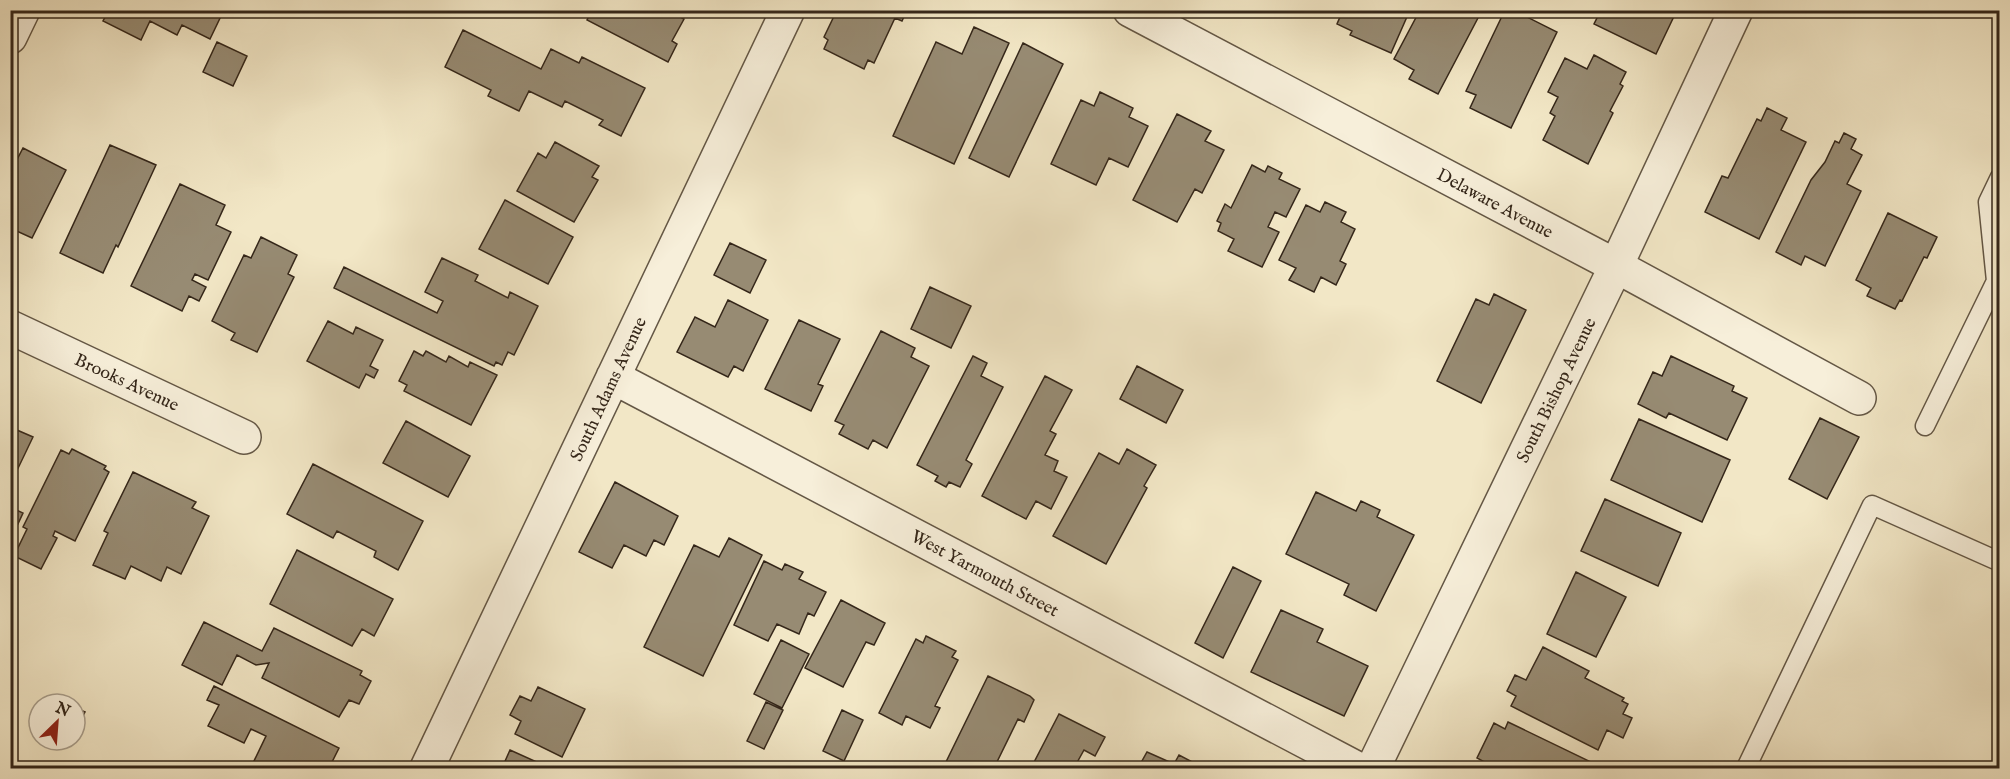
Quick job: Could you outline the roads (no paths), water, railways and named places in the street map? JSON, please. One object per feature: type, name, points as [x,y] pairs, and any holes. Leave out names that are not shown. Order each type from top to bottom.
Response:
[{"type":"street","points":[[10,37],[23,10]]},
{"type":"street","name":"South Adams Avenue","points":[[427,768],[788,10]]},
{"type":"street","name":"Delaware Avenue","points":[[1130,10],[1616,266],[1859,398]]},
{"type":"street","name":"South Bishop Avenue","points":[[1373,768],[1616,266],[1736,10]]},
{"type":"street","name":"Brooks Avenue","points":[[10,327],[244,437]]},
{"type":"street","name":"West Yarmouth Street","points":[[614,377],[1356,768]]},
{"type":"lane","points":[[1925,426],[1996,281],[1988,202],[2000,177]]},
{"type":"lane","points":[[1746,768],[1872,505],[2000,562]]}]
